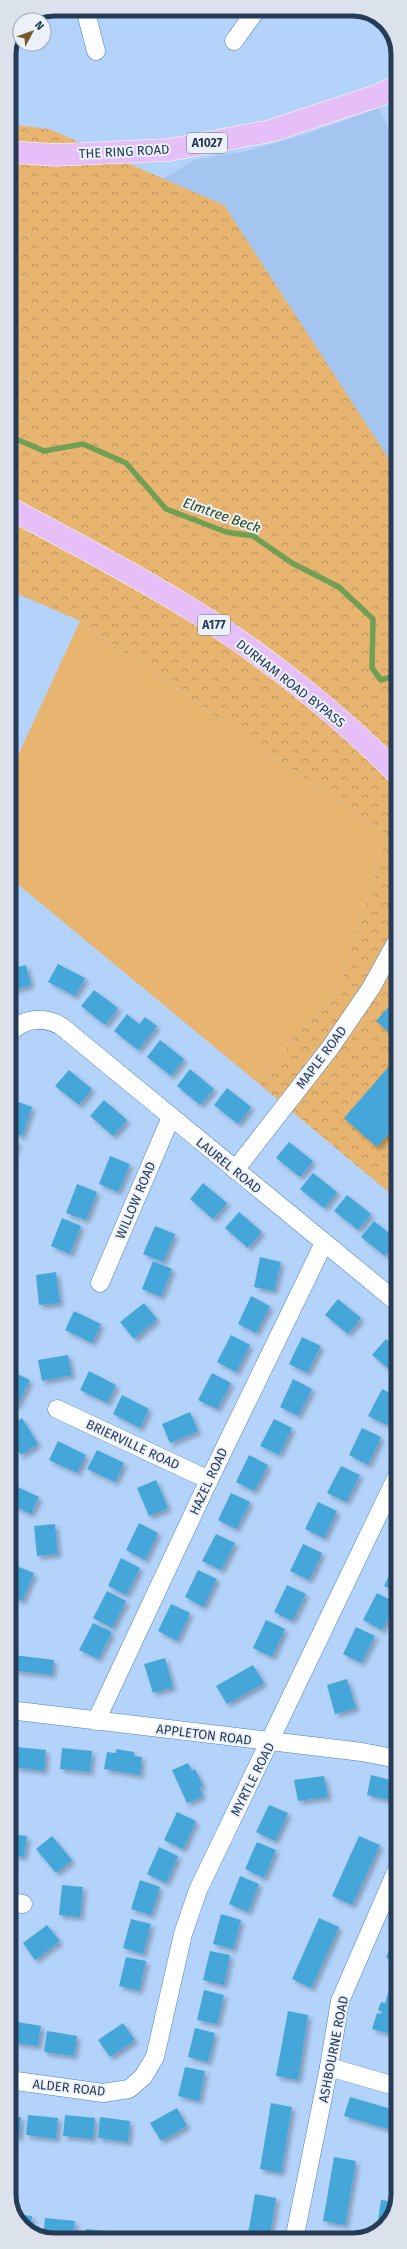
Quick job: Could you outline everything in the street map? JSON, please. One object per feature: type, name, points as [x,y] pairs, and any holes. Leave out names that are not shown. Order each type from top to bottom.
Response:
[{"type":"main road","name":"THE RING ROAD","points":[[16,152],[56,155],[169,150],[270,131],[377,96],[391,89]]},
{"type":"main road","name":"DURHAM ROAD BYPASS","points":[[16,512],[93,552],[230,635],[291,680],[350,729],[391,767]]},
{"type":"street","points":[[83,16],[96,51]]},
{"type":"street","points":[[234,41],[252,16]]},
{"type":"street","name":"MAPLE ROAD","points":[[235,1170],[330,1048],[371,988],[391,952]]},
{"type":"street","name":"LAUREL ROAD","points":[[16,1027],[27,1021],[38,1019],[52,1021],[61,1026],[391,1297]]},
{"type":"street","name":"WILLOW ROAD","points":[[100,1283],[170,1117]]},
{"type":"street","name":"HAZEL ROAD","points":[[96,1721],[209,1480],[324,1243]]},
{"type":"street","name":"BRIERVILLE ROAD","points":[[57,1409],[209,1480]]},
{"type":"street","name":"MYRTLE ROAD","points":[[129,2089],[144,2077],[155,2057],[183,1934],[198,1890],[218,1845],[271,1742],[391,1489]]},
{"type":"street","name":"APPLETON ROAD","points":[[16,1711],[362,1752],[391,1758]]},
{"type":"street","name":"ASHBOURNE ROAD","points":[[295,2233],[329,2067],[340,2001],[391,1883]]},
{"type":"street","points":[[329,2067],[391,2085]]},
{"type":"street","name":"ALDER ROAD","points":[[16,2081],[102,2093],[129,2089]]},
{"type":"shaded area","points":[[379,108],[391,134],[391,560],[119,206],[194,160],[247,151],[304,135]]},
{"type":"green space","points":[[16,125],[49,129],[224,205],[391,462],[391,1194],[258,1083],[289,1043],[338,992],[387,836],[80,621],[16,593]]},
{"type":"green space","points":[[80,621],[387,836],[338,992],[289,1043],[258,1083],[16,883],[16,760]]},
{"type":"building","points":[[58,964],[85,978],[75,996],[48,982]]},
{"type":"building","points":[[26,965],[31,985],[16,989],[16,967]]},
{"type":"building","points":[[94,990],[118,1008],[105,1025],[81,1006]]},
{"type":"building","points":[[391,1004],[391,1034],[376,1021]]},
{"type":"building","points":[[127,1014],[139,1024],[145,1017],[157,1026],[138,1050],[114,1031]]},
{"type":"building","points":[[160,1040],[184,1059],[171,1076],[147,1057]]},
{"type":"building","points":[[391,1064],[391,1131],[377,1147],[344,1118]]},
{"type":"building","points":[[190,1069],[214,1089],[200,1105],[177,1086]]},
{"type":"building","points":[[69,1070],[92,1089],[79,1105],[55,1086]]},
{"type":"building","points":[[227,1088],[251,1107],[238,1124],[214,1105]]},
{"type":"building","points":[[104,1100],[127,1120],[113,1136],[90,1116]]},
{"type":"building","points":[[16,1101],[32,1107],[22,1136],[16,1134]]},
{"type":"building","points":[[289,1142],[313,1161],[300,1177],[276,1158]]},
{"type":"building","points":[[110,1156],[130,1164],[118,1192],[99,1184]]},
{"type":"building","points":[[313,1173],[337,1192],[324,1208],[300,1189]]},
{"type":"building","points":[[203,1183],[227,1203],[213,1219],[190,1199]]},
{"type":"building","points":[[77,1184],[97,1192],[86,1220],[66,1213]]},
{"type":"building","points":[[347,1195],[371,1214],[358,1230],[334,1211]]},
{"type":"building","points":[[239,1212],[262,1232],[248,1248],[225,1228]]},
{"type":"building","points":[[62,1218],[81,1226],[70,1254],[51,1246]]},
{"type":"building","points":[[374,1221],[391,1234],[391,1249],[385,1256],[361,1237]]},
{"type":"building","points":[[155,1226],[175,1234],[163,1262],[143,1254]]},
{"type":"building","points":[[260,1257],[281,1262],[274,1291],[254,1287]]},
{"type":"building","points":[[153,1261],[172,1269],[161,1297],[142,1289]]},
{"type":"building","points":[[56,1272],[60,1303],[39,1305],[36,1275]]},
{"type":"building","points":[[251,1296],[270,1306],[256,1333],[238,1324]]},
{"type":"building","points":[[338,1299],[361,1318],[348,1334],[325,1315]]},
{"type":"building","points":[[144,1303],[157,1319],[134,1339],[120,1322]]},
{"type":"building","points":[[74,1311],[101,1324],[92,1343],[65,1330]]},
{"type":"building","points":[[231,1335],[250,1345],[236,1372],[217,1362]]},
{"type":"building","points":[[302,1337],[321,1346],[307,1373],[289,1364]]},
{"type":"building","points":[[386,1339],[391,1343],[391,1371],[372,1355]]},
{"type":"building","points":[[68,1355],[72,1375],[42,1381],[38,1360]]},
{"type":"building","points":[[89,1371],[116,1385],[107,1403],[80,1390]]},
{"type":"building","points":[[16,1373],[30,1380],[16,1407]]},
{"type":"building","points":[[212,1373],[231,1383],[217,1409],[198,1400]]},
{"type":"building","points":[[293,1379],[312,1389],[298,1416],[280,1407]]},
{"type":"building","points":[[382,1389],[391,1394],[391,1417],[387,1425],[368,1416]]},
{"type":"building","points":[[122,1395],[149,1409],[140,1428],[113,1414]]},
{"type":"building","points":[[190,1412],[198,1431],[170,1443],[162,1424]]},
{"type":"building","points":[[22,1418],[38,1444],[21,1455],[16,1448],[16,1422]]},
{"type":"building","points":[[274,1419],[292,1428],[279,1455],[260,1446]]},
{"type":"building","points":[[362,1428],[381,1437],[368,1465],[349,1455]]},
{"type":"building","points":[[58,1441],[86,1455],[77,1473],[49,1460]]},
{"type":"building","points":[[97,1450],[124,1463],[115,1482],[87,1469]]},
{"type":"building","points":[[249,1455],[268,1465],[254,1491],[236,1482]]},
{"type":"building","points":[[341,1466],[360,1475],[346,1502],[327,1493]]},
{"type":"building","points":[[156,1480],[168,1508],[149,1516],[137,1488]]},
{"type":"building","points":[[16,1486],[39,1497],[31,1514],[16,1507]]},
{"type":"building","points":[[231,1493],[250,1502],[236,1529],[218,1520]]},
{"type":"building","points":[[318,1502],[337,1511],[324,1538],[305,1529]]},
{"type":"building","points":[[139,1523],[158,1533],[145,1560],[126,1550]]},
{"type":"building","points":[[55,1524],[58,1554],[37,1556],[34,1526]]},
{"type":"building","points":[[216,1534],[235,1543],[221,1570],[202,1561]]},
{"type":"building","points":[[303,1544],[322,1553],[309,1580],[290,1571]]},
{"type":"building","points":[[121,1558],[140,1568],[126,1595],[108,1586]]},
{"type":"building","points":[[16,1566],[34,1573],[22,1601],[16,1598]]},
{"type":"building","points":[[198,1570],[217,1579],[203,1607],[185,1597]]},
{"type":"building","points":[[391,1572],[391,1590],[384,1586]]},
{"type":"building","points":[[287,1585],[306,1594],[292,1621],[274,1612]]},
{"type":"building","points":[[107,1591],[126,1601],[112,1628],[93,1618]]},
{"type":"building","points":[[377,1593],[391,1600],[391,1613],[382,1630],[363,1620]]},
{"type":"building","points":[[171,1604],[190,1613],[177,1641],[158,1631]]},
{"type":"building","points":[[266,1620],[285,1629],[272,1657],[253,1648]]},
{"type":"building","points":[[93,1623],[112,1632],[98,1659],[79,1650]]},
{"type":"building","points":[[356,1627],[375,1636],[361,1663],[343,1654]]},
{"type":"building","points":[[16,1655],[54,1660],[52,1675],[16,1671]]},
{"type":"building","points":[[165,1658],[173,1687],[153,1693],[144,1664]]},
{"type":"building","points":[[253,1665],[264,1683],[227,1704],[216,1686]]},
{"type":"building","points":[[347,1679],[356,1708],[335,1714],[327,1685]]},
{"type":"building","points":[[16,1747],[46,1750],[44,1771],[16,1767]]},
{"type":"building","points":[[62,1748],[92,1751],[90,1772],[60,1769]]},
{"type":"building","points":[[116,1749],[134,1752],[134,1756],[142,1757],[140,1775],[104,1769],[107,1752],[116,1753]]},
{"type":"building","points":[[188,1763],[192,1771],[195,1769],[203,1786],[199,1787],[203,1796],[187,1803],[172,1770]]},
{"type":"building","points":[[371,1775],[391,1780],[391,1800],[367,1795]]},
{"type":"building","points":[[324,1776],[328,1797],[298,1801],[294,1780]]},
{"type":"building","points":[[269,1805],[288,1813],[275,1841],[256,1832]]},
{"type":"building","points":[[177,1812],[196,1821],[183,1849],[164,1840]]},
{"type":"building","points":[[16,1835],[27,1836],[24,1857],[16,1856]]},
{"type":"building","points":[[52,1836],[72,1860],[56,1873],[36,1849]]},
{"type":"building","points":[[359,1836],[380,1845],[352,1905],[332,1896]]},
{"type":"building","points":[[257,1842],[276,1850],[264,1878],[245,1869]]},
{"type":"building","points":[[159,1847],[178,1856],[166,1883],[147,1874]]},
{"type":"building","points":[[240,1876],[259,1884],[248,1912],[229,1904]]},
{"type":"building","points":[[140,1880],[160,1887],[151,1915],[131,1909]]},
{"type":"building","points":[[62,1885],[83,1887],[80,1917],[59,1915]]},
{"type":"building","points":[[221,1914],[241,1920],[233,1949],[213,1944]]},
{"type":"building","points":[[319,1918],[339,1927],[311,1988],[292,1979]]},
{"type":"building","points":[[131,1919],[151,1924],[143,1954],[123,1948]]},
{"type":"building","points":[[47,1925],[60,1941],[35,1960],[23,1943]]},
{"type":"building","points":[[391,1945],[391,1959],[386,1958]]},
{"type":"building","points":[[210,1951],[230,1955],[224,1985],[203,1980]]},
{"type":"building","points":[[126,1957],[146,1961],[139,1991],[119,1986]]},
{"type":"building","points":[[391,1984],[391,2034],[372,2029],[377,2013],[381,2014],[382,2012],[378,2010],[381,2002],[385,2003]]},
{"type":"building","points":[[204,1990],[224,1995],[217,2024],[197,2020]]},
{"type":"building","points":[[288,2011],[308,2015],[298,2080],[276,2076]]},
{"type":"building","points":[[16,2022],[41,2026],[38,2046],[16,2043]]},
{"type":"building","points":[[123,2023],[135,2040],[110,2057],[98,2040]]},
{"type":"building","points":[[195,2028],[215,2033],[208,2062],[188,2057]]},
{"type":"building","points":[[47,2031],[77,2036],[74,2056],[44,2052]]},
{"type":"building","points":[[185,2067],[205,2071],[199,2101],[178,2096]]},
{"type":"building","points":[[350,2097],[391,2109],[391,2130],[344,2116]]},
{"type":"building","points":[[271,2103],[292,2107],[281,2173],[260,2169]]},
{"type":"building","points":[[177,2108],[187,2126],[161,2141],[150,2123]]},
{"type":"building","points":[[28,2115],[58,2118],[56,2139],[26,2135]]},
{"type":"building","points":[[65,2115],[95,2118],[93,2139],[63,2136]]},
{"type":"building","points":[[16,2117],[21,2117],[19,2138],[16,2138]]},
{"type":"building","points":[[100,2117],[130,2121],[128,2142],[98,2138]]},
{"type":"building","points":[[334,2157],[356,2161],[345,2225],[323,2221]]},
{"type":"building","points":[[255,2194],[276,2198],[270,2233],[248,2233]]},
{"type":"building","points":[[381,2200],[390,2201],[385,2216],[378,2224]]},
{"type":"building","points":[[21,2215],[32,2216],[31,2225]]},
{"type":"building","points":[[45,2218],[75,2221],[74,2233],[44,2232]]},
{"type":"building","points":[[86,2229],[116,2232],[116,2233],[86,2233]]},
{"type":"waterway","name":"Elmtree Beck","points":[[16,439],[44,451],[83,444],[126,463],[166,509],[226,532],[253,536],[292,563],[339,587],[373,619],[372,668],[381,680],[391,677]]}]
